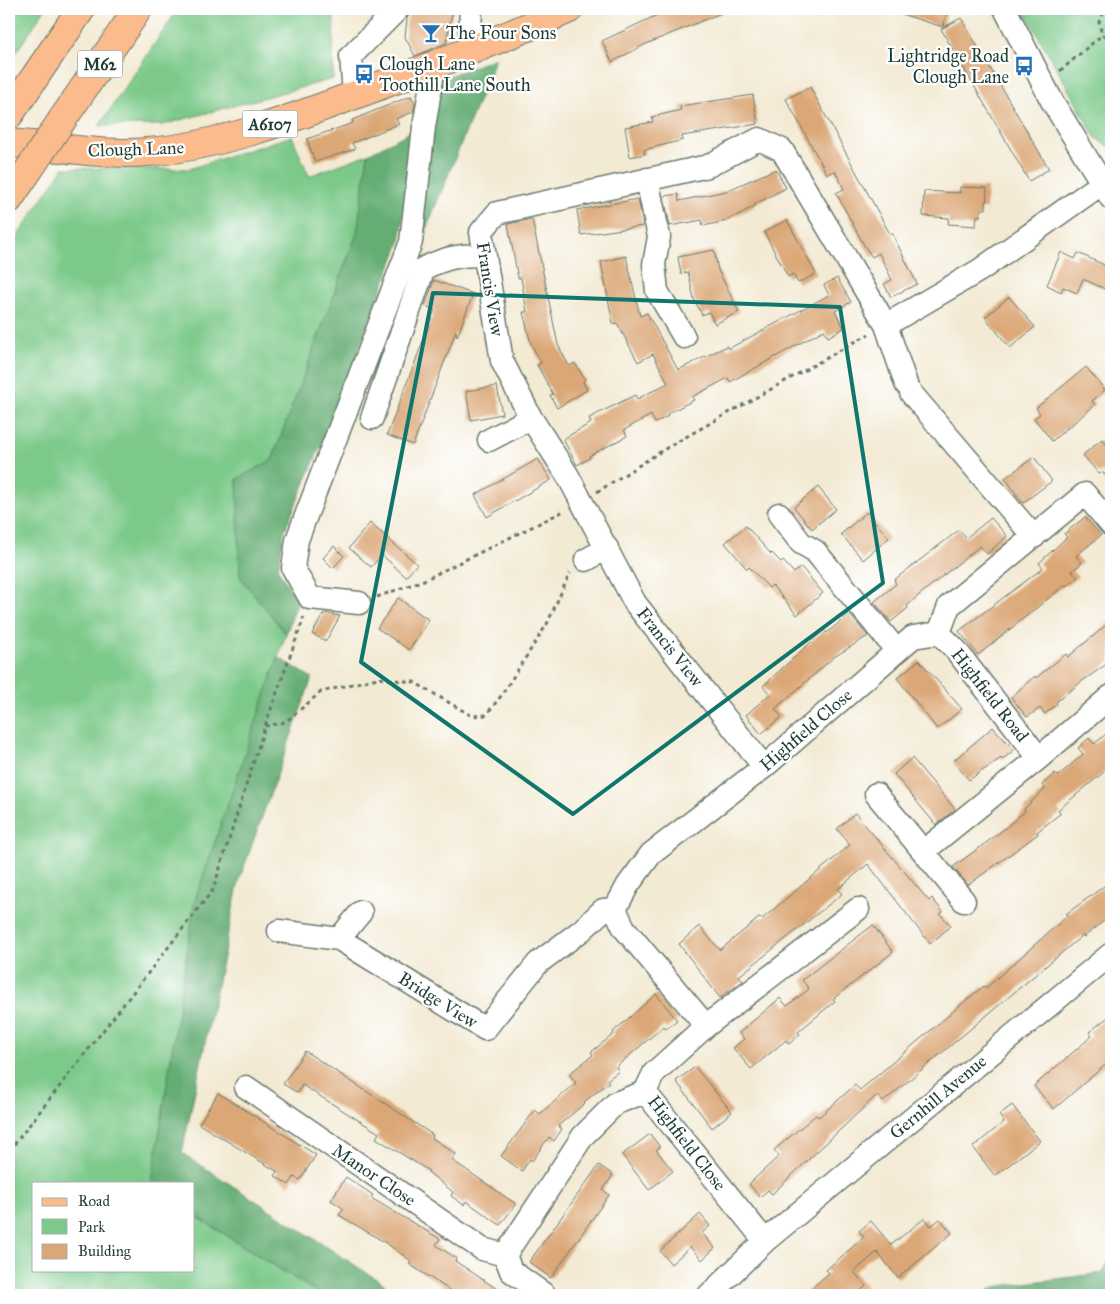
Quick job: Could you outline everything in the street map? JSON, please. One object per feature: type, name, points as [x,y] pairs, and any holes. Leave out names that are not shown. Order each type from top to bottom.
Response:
[{"type":"main road","name":"M62","points":[[9,114],[81,9]]},
{"type":"main road","name":"M62","points":[[9,199],[138,9]]},
{"type":"main road","name":"Clough Lane","points":[[9,142],[100,153],[146,152],[196,147],[314,110],[434,66],[569,9]]},
{"type":"street","points":[[354,95],[351,56],[398,9]]},
{"type":"street","points":[[469,52],[471,9]]},
{"type":"street","points":[[886,325],[980,270],[1108,186],[1044,84],[1006,9]]},
{"type":"street","points":[[360,603],[310,598],[293,568],[297,540],[411,242],[424,127],[434,66]]},
{"type":"street","name":"Francis View","points":[[764,767],[635,602],[568,476],[530,418],[502,361],[481,232],[497,213],[708,166],[759,139],[782,150],[886,325],[909,388],[1034,537]]},
{"type":"street","points":[[647,180],[659,237],[654,264],[657,291],[684,337]]},
{"type":"street","points":[[372,418],[424,268],[446,259],[471,254],[485,256]]},
{"type":"street","points":[[488,440],[530,418]]},
{"type":"street","points":[[939,633],[950,606],[1085,494],[1111,525]]},
{"type":"street","points":[[779,514],[801,543],[815,551],[897,651]]},
{"type":"street","points":[[580,562],[607,548]]},
{"type":"street","name":"Highfield Close","points":[[615,908],[628,885],[651,854],[764,767],[913,637],[939,633]]},
{"type":"street","name":"Highfield Road","points":[[939,633],[955,649],[1039,758]]},
{"type":"street","name":"Highfield Road","points":[[924,851],[1039,758],[1111,696]]},
{"type":"street","points":[[876,794],[964,901]]},
{"type":"street","points":[[615,908],[624,928],[706,1026]]},
{"type":"street","name":"Bridge View","points":[[279,931],[339,939],[485,1030],[538,963],[582,930],[603,910],[615,908]]},
{"type":"street","name":"Highfield Close","points":[[765,1240],[645,1092],[654,1073],[706,1026],[858,909]]},
{"type":"street","points":[[339,939],[360,912]]},
{"type":"street","name":"Gernhill Avenue","points":[[709,1295],[765,1240],[1111,954]]},
{"type":"street","name":"Manor Close","points":[[246,1087],[482,1249],[505,1256]]},
{"type":"street","points":[[545,1295],[511,1272],[505,1256],[583,1136],[616,1103],[645,1092]]},
{"type":"path","points":[[1111,10],[1103,10],[1099,22],[1102,35],[1111,40]]},
{"type":"path","points":[[1044,84],[1102,35]]},
{"type":"path","points":[[360,603],[424,580],[581,502],[668,446],[886,325]]},
{"type":"path","points":[[265,726],[289,720],[321,692],[377,678],[414,682],[472,716],[486,715],[548,624],[580,562]]},
{"type":"path","points":[[9,1151],[213,890],[265,726],[310,598]]},
{"type":"highlighted area","points":[[433,293],[840,307],[883,583],[573,814],[361,662]]},
{"type":"green space","points":[[9,9],[45,9],[9,63]]},
{"type":"green space","points":[[178,9],[334,9],[333,79],[162,125],[99,126]]},
{"type":"green space","points":[[1023,9],[1111,9],[1111,146],[1105,145],[1095,137]]},
{"type":"green space","points":[[496,58],[416,254],[435,81]]},
{"type":"green space","points":[[414,130],[400,242],[326,433],[284,532],[278,570],[298,601],[286,634],[240,577],[237,479],[272,460],[357,233],[368,154]]},
{"type":"green space","points":[[292,136],[309,176],[368,154],[357,233],[272,460],[237,479],[240,577],[286,634],[195,900],[152,1182],[32,1182],[32,1272],[195,1272],[195,1216],[321,1295],[9,1295],[9,249],[63,168],[189,169]]},
{"type":"green space","points":[[278,657],[312,678],[239,881],[182,1153],[401,1295],[321,1295],[195,1216],[195,1182],[152,1182],[195,900]]},
{"type":"green space","points":[[1111,1256],[1111,1295],[982,1295],[993,1287],[1103,1273]]},
{"type":"building","name":"The Four Sons","points":[[411,9],[453,9],[446,43],[415,56],[405,37],[407,19]]},
{"type":"building","points":[[670,9],[731,9],[646,44],[612,62],[602,41]]},
{"type":"building","points":[[896,9],[948,9],[943,27],[895,12]]},
{"type":"building","points":[[961,18],[1049,169],[1029,181],[941,29]]},
{"type":"building","points":[[810,87],[890,234],[892,233],[917,284],[891,297],[884,284],[892,280],[879,253],[872,257],[864,245],[836,193],[844,189],[835,171],[827,174],[786,99]]},
{"type":"building","points":[[753,95],[758,124],[682,136],[683,140],[644,150],[645,154],[630,157],[625,127],[653,122],[652,117],[681,110],[680,106]]},
{"type":"building","points":[[411,96],[415,104],[413,112],[396,119],[399,124],[352,143],[355,149],[315,162],[307,139],[353,123],[352,120]]},
{"type":"building","points":[[776,169],[786,188],[755,204],[755,206],[726,221],[703,226],[702,220],[670,226],[664,196],[678,194],[679,201],[726,191]]},
{"type":"building","points":[[960,187],[987,188],[986,209],[981,209],[980,216],[977,216],[976,226],[948,224],[949,218],[923,216],[924,191],[960,193]]},
{"type":"building","points":[[638,199],[643,226],[581,235],[577,210]]},
{"type":"building","points":[[532,219],[558,345],[569,366],[575,363],[585,380],[583,382],[587,390],[557,408],[550,395],[553,394],[537,365],[541,363],[531,344],[523,312],[527,312],[521,278],[518,278],[508,224]]},
{"type":"building","points":[[787,220],[816,274],[798,283],[793,274],[788,277],[764,232]]},
{"type":"building","points":[[714,250],[718,270],[739,312],[715,324],[709,312],[702,315],[694,299],[688,272],[681,274],[678,257]]},
{"type":"building","points":[[1061,252],[1075,259],[1078,253],[1111,268],[1111,274],[1105,289],[1083,279],[1077,293],[1063,287],[1061,292],[1047,285]]},
{"type":"building","points":[[626,256],[640,316],[647,313],[678,370],[727,346],[728,349],[829,295],[824,285],[837,278],[851,302],[835,311],[844,328],[828,337],[824,330],[730,382],[728,378],[692,397],[694,400],[667,414],[668,416],[655,423],[651,415],[624,430],[627,436],[589,456],[590,458],[577,465],[563,439],[591,423],[589,418],[635,395],[637,399],[668,383],[653,354],[638,362],[617,323],[613,324],[601,262]]},
{"type":"building","points":[[434,280],[473,294],[457,337],[456,331],[413,445],[387,435],[435,310],[425,306]]},
{"type":"building","points":[[1009,297],[1035,327],[1010,348],[985,317]]},
{"type":"building","points":[[1086,367],[1105,390],[1092,401],[1095,405],[1052,441],[1034,418],[1040,414],[1036,408]]},
{"type":"building","points":[[497,386],[502,414],[471,420],[466,391]]},
{"type":"building","points":[[1102,439],[1111,450],[1111,483],[1102,471],[1099,474],[1083,455]]},
{"type":"building","points":[[1034,457],[1052,481],[1023,503],[1005,478]]},
{"type":"building","points":[[538,459],[551,480],[487,517],[475,495]]},
{"type":"building","points":[[818,487],[836,509],[812,529],[794,507]]},
{"type":"building","points":[[867,512],[889,538],[863,560],[841,534]]},
{"type":"building","points":[[1085,517],[1101,535],[1076,556],[1082,563],[1072,571],[1078,577],[1065,585],[978,655],[959,631],[1043,568],[1039,563],[1067,537],[1064,534]]},
{"type":"building","points":[[991,518],[1007,536],[987,554],[980,546],[919,595],[907,606],[908,608],[891,622],[874,602],[896,584],[894,580],[959,530],[966,538]]},
{"type":"building","points":[[370,523],[417,564],[406,577],[382,555],[371,567],[349,548]]},
{"type":"building","points":[[746,526],[771,554],[781,562],[783,561],[794,573],[801,567],[823,593],[797,615],[772,585],[769,588],[749,567],[747,569],[725,543]]},
{"type":"building","points":[[334,546],[344,556],[333,568],[323,558]]},
{"type":"building","points":[[398,598],[429,620],[409,650],[377,628]]},
{"type":"building","points":[[324,613],[340,616],[326,641],[312,634]]},
{"type":"building","points":[[849,614],[868,636],[834,657],[775,709],[782,717],[761,734],[746,715],[770,694],[763,686],[824,630],[827,633]]},
{"type":"building","points":[[1111,621],[1111,661],[1056,702],[1057,704],[1045,714],[1040,708],[1027,717],[1011,697],[1035,676],[1036,678],[1066,654],[1068,657]]},
{"type":"building","points":[[919,660],[962,709],[937,729],[897,678]]},
{"type":"building","points":[[993,727],[1014,750],[1002,760],[1001,758],[969,780],[953,761]]},
{"type":"building","points":[[1111,730],[1111,766],[1058,810],[1061,813],[1037,832],[1038,834],[968,885],[953,867],[998,834],[1025,811],[1024,809],[1045,789],[1042,785],[1055,773],[1058,776],[1083,754],[1078,748],[1089,738],[1094,744]]},
{"type":"building","points":[[912,758],[955,809],[936,825],[894,774]]},
{"type":"building","points":[[855,813],[929,901],[932,898],[943,912],[940,914],[951,926],[930,944],[868,864],[838,889],[842,894],[739,976],[743,981],[720,998],[679,944],[699,926],[720,950],[760,917],[762,919],[850,845],[837,829]]},
{"type":"building","points":[[1111,881],[1111,915],[1084,937],[1083,935],[883,1102],[877,1095],[772,1194],[768,1190],[760,1197],[749,1184],[779,1156],[774,1150],[816,1115],[819,1117],[855,1085],[860,1090],[970,997],[984,986],[986,988],[1067,916],[1066,914]]},
{"type":"building","points":[[873,925],[893,952],[833,999],[835,1001],[798,1032],[800,1034],[789,1044],[786,1040],[751,1069],[733,1048],[744,1039],[739,1033],[780,998],[787,1006],[809,989],[802,980]]},
{"type":"building","points":[[656,994],[677,1020],[666,1029],[664,1026],[616,1067],[619,1071],[558,1126],[562,1129],[554,1141],[549,1137],[532,1161],[530,1159],[522,1171],[501,1156],[535,1110],[540,1114],[576,1083],[569,1074],[593,1055],[591,1052],[614,1034],[613,1032]]},
{"type":"building","points":[[1111,1015],[1111,1060],[1054,1109],[1034,1086],[1092,1036],[1089,1032]]},
{"type":"building","points":[[305,1051],[433,1135],[432,1138],[456,1154],[452,1160],[516,1204],[500,1225],[466,1201],[464,1205],[451,1196],[453,1192],[429,1171],[376,1138],[379,1133],[302,1085],[298,1093],[283,1084]]},
{"type":"building","points":[[695,1067],[732,1112],[712,1128],[676,1081]]},
{"type":"building","points":[[218,1093],[316,1155],[300,1180],[294,1177],[289,1185],[275,1176],[278,1172],[199,1124]]},
{"type":"building","points":[[1012,1105],[1040,1141],[995,1176],[973,1147],[1004,1122],[999,1115]]},
{"type":"building","points":[[650,1134],[660,1147],[656,1150],[673,1171],[649,1190],[622,1155]]},
{"type":"building","points":[[599,1165],[613,1175],[603,1190],[609,1195],[551,1278],[529,1262]]},
{"type":"building","points":[[346,1177],[373,1195],[371,1198],[440,1239],[436,1245],[456,1258],[455,1261],[506,1295],[457,1295],[409,1264],[411,1261],[386,1243],[339,1215],[344,1209],[331,1200]]},
{"type":"building","points":[[700,1214],[710,1226],[702,1233],[715,1248],[702,1260],[690,1247],[671,1264],[660,1251]]},
{"type":"building","points":[[925,1218],[931,1226],[940,1219],[952,1233],[898,1278],[877,1252],[854,1272],[866,1286],[856,1295],[803,1295],[829,1273],[826,1270],[864,1237],[859,1231],[871,1221],[891,1245]]},
{"type":"place","name":"The Four Sons","points":[[431,33]]},
{"type":"place","name":"Lightridge Road Clough Lane","points":[[1024,66]]},
{"type":"place","name":"Clough Lane Toothill Lane South","points":[[364,74]]}]
